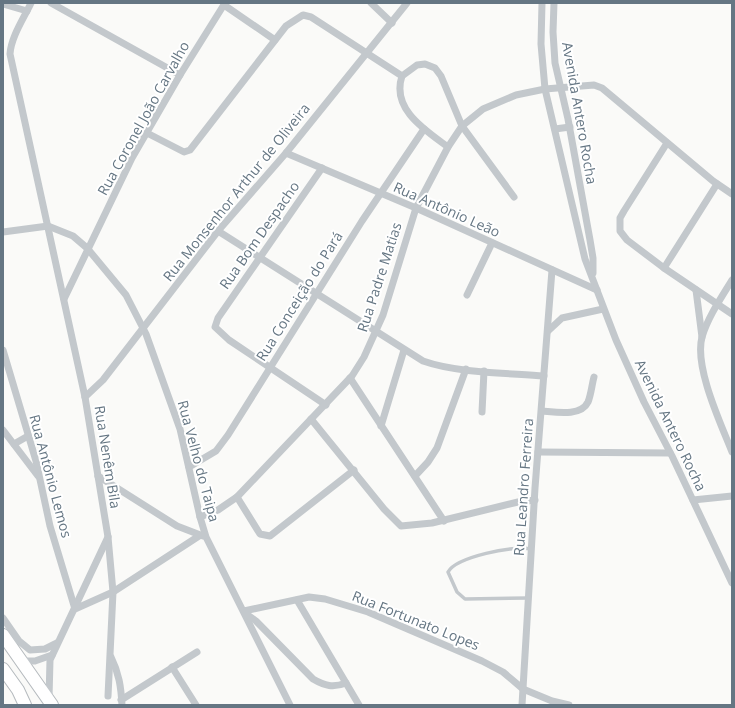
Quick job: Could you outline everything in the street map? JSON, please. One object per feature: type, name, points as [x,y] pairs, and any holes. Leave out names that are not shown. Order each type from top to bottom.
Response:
[{"type":"main road","points":[[3,635],[50,703]]},
{"type":"main road","points":[[3,669],[18,690],[25,705]]},
{"type":"street","name":"Rua Nenêm Bila","points":[[31,3],[10,49],[10,54],[85,397],[108,537],[114,592],[108,696]]},
{"type":"street","points":[[51,3],[180,75]]},
{"type":"street","points":[[372,3],[392,23]]},
{"type":"street","name":"Rua Monsenhor Arthur de Oliveira","points":[[85,397],[103,380],[218,231],[286,153],[407,3]]},
{"type":"street","name":"Avenida Antero Rocha","points":[[542,3],[541,44],[545,89],[583,252],[593,275],[603,309],[644,402],[693,500],[732,583]]},
{"type":"street","name":"Avenida Antero Rocha","points":[[554,3],[554,44],[560,89],[570,127],[593,258],[593,275]]},
{"type":"street","points":[[3,4],[27,11]]},
{"type":"street","points":[[225,4],[275,40]]},
{"type":"street","name":"Rua Coronel João Carvalho","points":[[64,299],[87,248],[147,133],[180,75],[225,4]]},
{"type":"street","points":[[147,133],[184,152],[190,150],[286,26],[296,18],[303,15],[311,16],[368,52],[402,76]]},
{"type":"street","points":[[541,44],[554,44]]},
{"type":"street","points":[[448,147],[424,129],[409,114],[403,104],[399,92],[402,76],[417,65],[425,64],[434,68],[441,76],[462,126],[514,197]]},
{"type":"street","name":"Rua Padre Matias","points":[[200,517],[218,510],[237,497],[350,378],[364,357],[376,332],[395,278],[416,208],[448,147],[462,126],[483,109],[516,95],[545,89],[560,89],[594,85],[602,88],[717,184],[732,194]]},
{"type":"street","points":[[555,129],[570,127]]},
{"type":"street","name":"Rua Conceição do Pará","points":[[189,467],[216,451],[228,435],[316,294],[424,129]]},
{"type":"street","points":[[667,143],[620,218],[620,231],[627,240],[664,268],[732,314]]},
{"type":"street","name":"Rua Antônio Leão","points":[[286,153],[416,208],[597,290]]},
{"type":"street","name":"Rua Bom Despacho","points":[[270,367],[218,331],[215,327],[218,318],[259,257],[322,168]]},
{"type":"street","points":[[664,268],[717,184]]},
{"type":"street","points":[[3,232],[48,226]]},
{"type":"street","name":"Rua Velho do Taipa","points":[[48,226],[73,236],[87,248],[126,295],[143,328],[180,429],[203,536],[244,611],[290,705]]},
{"type":"street","points":[[218,231],[404,350],[433,365],[544,376]]},
{"type":"street","points":[[467,295],[492,243]]},
{"type":"street","name":"Rua Leandro Ferreira","points":[[522,705],[538,452],[552,270]]},
{"type":"street","points":[[702,338],[717,304],[732,280]]},
{"type":"street","points":[[696,290],[702,338],[701,354],[710,396],[732,452]]},
{"type":"street","points":[[548,331],[562,318],[603,309]]},
{"type":"street","name":"Rua Antônio Lemos","points":[[3,350],[28,436],[50,526],[75,609]]},
{"type":"street","points":[[381,426],[404,350]]},
{"type":"street","points":[[270,367],[326,405]]},
{"type":"street","points":[[415,476],[428,462],[437,448],[466,369]]},
{"type":"street","points":[[482,412],[484,371]]},
{"type":"street","points":[[542,411],[567,412],[584,407],[588,401],[594,377]]},
{"type":"street","points":[[350,378],[444,521]]},
{"type":"street","points":[[312,419],[384,509],[401,526],[417,526],[444,521],[518,502],[535,500]]},
{"type":"street","points":[[3,430],[39,478]]},
{"type":"street","points":[[14,444],[28,436]]},
{"type":"street","points":[[538,452],[670,453]]},
{"type":"street","points":[[237,497],[260,534],[270,536],[354,470]]},
{"type":"street","points":[[98,476],[177,526],[203,536]]},
{"type":"street","points":[[693,500],[732,496]]},
{"type":"street","points":[[75,609],[114,592],[203,536]]},
{"type":"street","points":[[50,703],[50,660],[108,537]]},
{"type":"street","name":"Rua Fortunato Lopes","points":[[244,611],[254,611],[309,597],[325,599],[368,612],[482,660],[503,672],[524,689],[552,701],[569,705]]},
{"type":"street","points":[[297,600],[359,705]]},
{"type":"street","points":[[244,611],[256,621],[297,666],[313,679],[323,686],[336,686],[346,683]]},
{"type":"street","points":[[3,618],[19,641],[30,650],[45,649],[57,644]]},
{"type":"street","points":[[122,702],[172,667],[197,652]]},
{"type":"street","points":[[21,661],[35,661],[52,655]]},
{"type":"street","points":[[111,656],[117,668],[121,685],[122,702]]},
{"type":"street","points":[[172,667],[196,705]]},
{"type":"lane","points":[[529,598],[465,599],[457,592],[448,572],[450,568],[473,558],[514,547],[532,549]]}]
